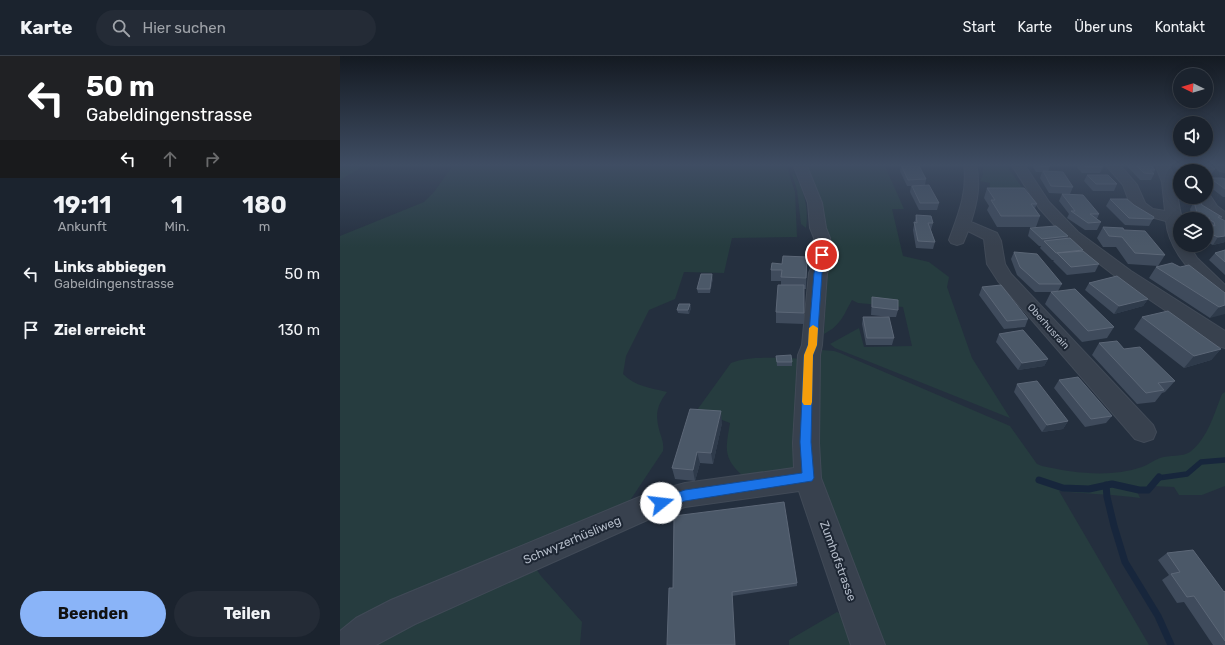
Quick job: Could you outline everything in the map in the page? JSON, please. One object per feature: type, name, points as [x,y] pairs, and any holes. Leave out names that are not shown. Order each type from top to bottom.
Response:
[{"type":"street","name":"Zumhofstrasse","points":[[810,191],[815,203],[823,244],[821,266],[818,273],[812,345],[809,355],[806,442],[808,478],[868,645]]},
{"type":"street","name":"Oberhusrain","points":[[971,191],[960,232],[984,232],[990,236],[993,241],[996,264],[1004,277],[1144,432]]},
{"type":"street","points":[[1035,191],[1044,205],[1072,235],[1125,275],[1225,341]]},
{"type":"street","points":[[1133,191],[1140,208],[1173,218]]},
{"type":"street","points":[[1209,204],[1212,209],[1225,219]]},
{"type":"street","points":[[1186,252],[1191,261],[1225,296]]},
{"type":"street","name":"Schwyzerhüsliweg","points":[[349,645],[368,630],[403,612],[649,506],[685,496],[808,478]]},
{"type":"green space","points":[[795,191],[797,237],[732,238],[724,273],[684,272],[675,299],[649,310],[626,356],[623,374],[638,384],[667,392],[661,402],[657,416],[663,451],[631,499],[616,514],[340,645],[340,236],[424,202],[434,192]]},
{"type":"green space","points":[[797,191],[803,191],[807,214],[806,228],[801,224]]},
{"type":"green space","points":[[809,191],[896,191],[904,209],[892,209],[903,256],[929,262],[949,277],[947,287],[972,358],[1010,418],[835,348],[830,344],[859,328],[864,347],[912,346],[903,307],[858,303],[852,300],[838,324],[824,334],[828,256]]},
{"type":"green space","points":[[989,191],[1017,191],[989,198]]},
{"type":"green space","points":[[822,350],[840,353],[1010,426],[1037,464],[1054,469],[1079,472],[1105,473],[1130,470],[1144,466],[1160,458],[1187,454],[1196,446],[1206,433],[1222,394],[1225,392],[1225,486],[1202,495],[1179,495],[1174,487],[1152,486],[1136,489],[1140,498],[1059,491],[1149,645],[876,645],[822,496],[818,458],[819,354],[822,353]]},
{"type":"green space","points":[[753,358],[800,359],[799,468],[743,476],[732,464],[727,452],[727,439],[730,423],[717,418],[692,417],[731,363]]},
{"type":"green space","points":[[532,563],[541,576],[582,622],[580,645],[359,645]]},
{"type":"green space","points":[[837,612],[849,618],[862,645],[789,645],[789,640]]},
{"type":"building","points":[[915,191],[933,191],[939,203],[920,203]]},
{"type":"building","points":[[989,191],[1027,191],[1037,204],[1031,204],[1040,216],[1001,216],[991,200],[995,200]]},
{"type":"building","points":[[1062,194],[1083,195],[1099,214],[1090,214],[1101,222],[1088,223],[1071,211],[1075,211]]},
{"type":"building","points":[[1110,199],[1127,199],[1154,217],[1153,219],[1129,218]]},
{"type":"building","points":[[1195,204],[1202,204],[1222,217],[1218,217],[1225,221],[1225,236],[1218,237],[1213,235],[1213,225],[1215,226],[1213,222],[1213,212],[1197,212]]},
{"type":"building","points":[[916,215],[931,216],[933,223],[928,223],[935,242],[918,241],[914,222],[917,223]]},
{"type":"building","points":[[1056,226],[1068,236],[1042,239],[1030,228]]},
{"type":"building","points":[[1103,227],[1145,231],[1165,255],[1135,253],[1122,237],[1109,236]]},
{"type":"building","points":[[1070,238],[1083,250],[1056,253],[1044,241]]},
{"type":"building","points":[[1225,250],[1225,262],[1215,253]]},
{"type":"building","points":[[1083,251],[1099,264],[1071,267],[1057,253]]},
{"type":"building","points":[[1014,252],[1037,254],[1062,284],[1039,284],[1020,267]]},
{"type":"building","points":[[783,256],[807,257],[806,278],[781,277],[782,270],[771,270],[772,263],[782,264]]},
{"type":"building","points":[[1172,263],[1180,267],[1189,265],[1225,293],[1225,305],[1219,307],[1156,267]]},
{"type":"building","points":[[701,274],[712,274],[710,289],[697,289]]},
{"type":"building","points":[[1117,276],[1148,299],[1119,306],[1089,283]]},
{"type":"building","points":[[778,285],[804,285],[804,313],[776,312]]},
{"type":"building","points":[[1001,285],[1028,319],[1007,321],[982,287]]},
{"type":"building","points":[[1075,289],[1114,327],[1088,331],[1051,292]]},
{"type":"building","points":[[872,297],[898,300],[898,310],[872,307]]},
{"type":"building","points":[[679,304],[690,304],[688,310],[677,310]]},
{"type":"building","points":[[1168,311],[1221,349],[1194,356],[1142,317]]},
{"type":"building","points":[[863,317],[889,317],[894,338],[867,338]]},
{"type":"building","points":[[1023,330],[1048,359],[1022,363],[999,334]]},
{"type":"building","points":[[1117,341],[1124,349],[1140,347],[1175,381],[1158,383],[1164,390],[1146,393],[1099,343]]},
{"type":"building","points":[[791,355],[792,362],[777,362],[776,356]]},
{"type":"building","points":[[1078,377],[1112,416],[1091,419],[1059,380]]},
{"type":"building","points":[[1037,381],[1068,421],[1047,425],[1017,384]]},
{"type":"building","points":[[690,409],[721,411],[711,453],[697,452],[693,470],[672,468]]},
{"type":"building","points":[[784,502],[797,583],[732,592],[735,645],[667,645],[669,588],[673,588],[674,516]]},
{"type":"building","points":[[1193,550],[1224,592],[1225,591],[1225,641],[1194,596],[1187,597],[1171,574],[1180,572],[1167,553]]},
{"type":"waterway","points":[[1158,478],[1187,474],[1201,462],[1225,460]]},
{"type":"waterway","points":[[1106,485],[1112,484],[1139,490],[1148,490],[1158,478]]},
{"type":"waterway","points":[[1039,480],[1063,488],[1089,489],[1106,485]]},
{"type":"waterway","points":[[1106,485],[1107,497],[1114,526],[1125,562],[1158,616],[1171,645]]},
{"type":"slow traffic","points":[[807,402],[809,355],[812,345],[813,328]]},
{"type":"route","points":[[661,503],[685,496],[808,478],[806,442],[809,355],[812,345],[818,273],[821,266],[822,255]]}]
